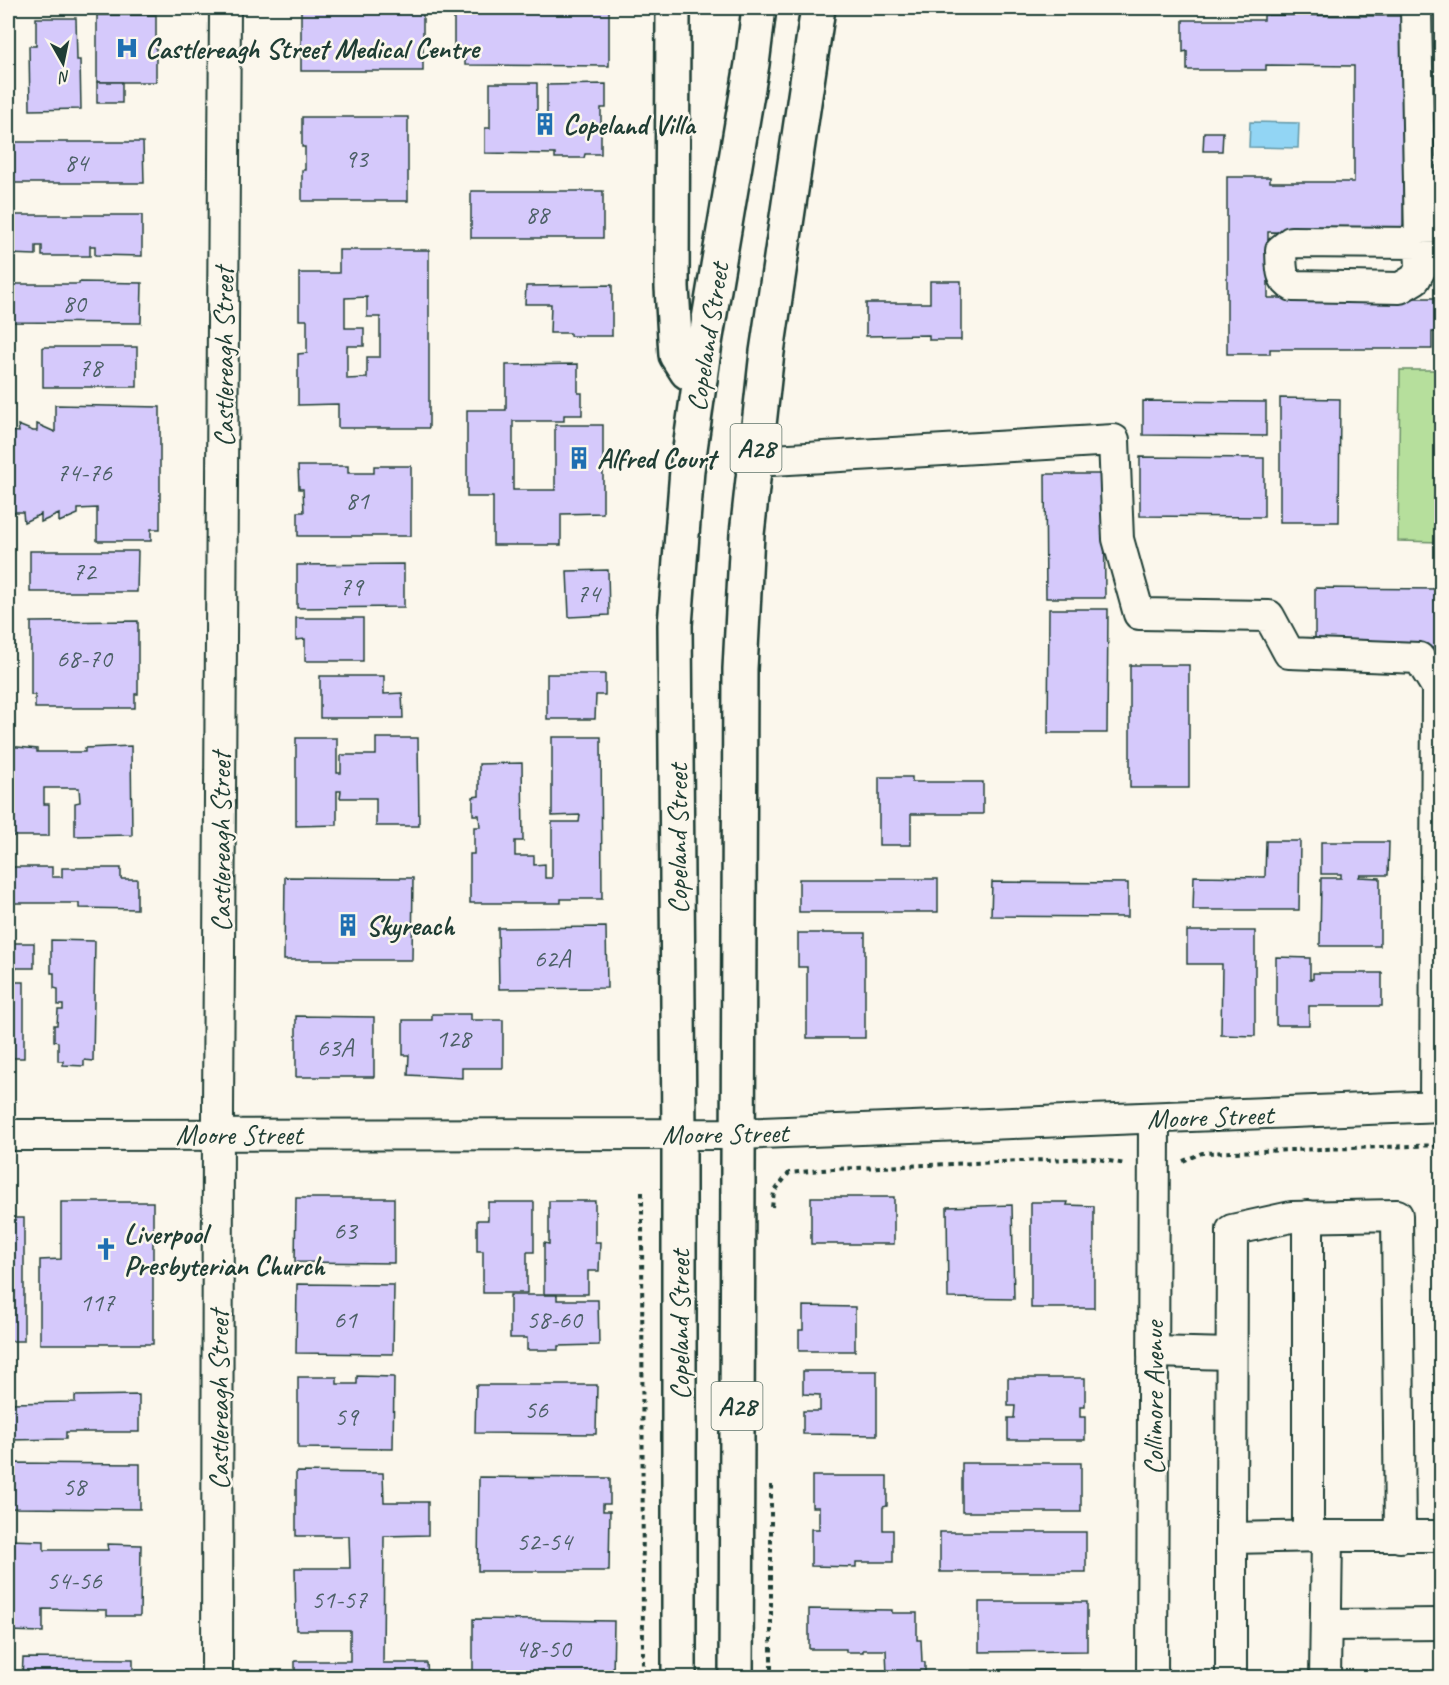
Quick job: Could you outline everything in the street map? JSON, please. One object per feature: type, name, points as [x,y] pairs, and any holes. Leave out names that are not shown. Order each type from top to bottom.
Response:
[{"type":"highway","points":[[673,8],[672,287],[676,354],[687,372],[700,379]]},
{"type":"highway","name":"Copeland Street","points":[[679,1677],[679,1134],[675,625],[687,470],[759,8]]},
{"type":"highway","name":"Copeland Street","points":[[736,1677],[740,669],[747,534],[767,352],[818,8]]},
{"type":"street","name":"Castlereagh Street","points":[[217,1677],[225,8]]},
{"type":"street","points":[[1416,8],[1420,243]]},
{"type":"street","points":[[755,461],[1114,440],[1118,539],[1139,614],[1269,616],[1289,653],[1419,658],[1437,687],[1438,1106]]},
{"type":"street","name":"Moore Street","points":[[8,1135],[738,1134],[1438,1106]]},
{"type":"street","name":"Collimore Avenue","points":[[1152,1677],[1154,1119]]},
{"type":"street","points":[[1231,1677],[1232,1230],[1291,1217],[1397,1215],[1400,1537]]},
{"type":"street","points":[[1308,1216],[1317,1536],[1326,1625],[1326,1677]]},
{"type":"street","points":[[1153,1352],[1231,1354]]},
{"type":"street","points":[[1231,1538],[1442,1536]]},
{"type":"street","points":[[1326,1625],[1442,1624]]},
{"type":"path","name":"Moore Street","points":[[771,1215],[774,1192],[789,1173],[833,1169],[1093,1158],[1125,1164],[1176,1163],[1202,1153],[1442,1144]]},
{"type":"path","name":"Copeland Street","points":[[642,1192],[643,1677]]},
{"type":"path","points":[[771,1476],[771,1677]]},
{"type":"green space","points":[[1400,370],[1441,370],[1441,542],[1398,541]]},
{"type":"water","points":[[1250,122],[1299,123],[1298,148],[1249,147]]},
{"type":"building","points":[[301,8],[423,8],[423,71],[301,71]]},
{"type":"building","points":[[467,8],[609,8],[609,66],[465,65],[465,58],[454,58],[454,11],[467,11]]},
{"type":"building","points":[[97,15],[156,15],[156,82],[97,82]]},
{"type":"building","points":[[1264,15],[1406,16],[1403,233],[1268,232],[1268,298],[1436,298],[1436,332],[1432,332],[1432,349],[1270,349],[1270,354],[1227,354],[1227,177],[1270,177],[1270,182],[1354,182],[1354,66],[1266,65],[1266,70],[1187,70],[1187,51],[1183,52],[1183,20],[1264,20]]},
{"type":"building","points":[[36,18],[76,18],[81,109],[30,110],[29,46],[36,46]]},
{"type":"building","points":[[97,82],[122,82],[122,103],[97,103]]},
{"type":"building","name":"Copeland Villa","points":[[490,83],[537,83],[537,119],[547,119],[547,85],[606,84],[606,108],[601,108],[601,154],[585,154],[584,158],[555,158],[555,154],[485,153],[485,128],[490,128]]},
{"type":"building","points":[[8,96],[13,96],[14,126],[8,126]]},
{"type":"building","points":[[302,117],[408,117],[408,201],[302,201],[305,147],[302,147]]},
{"type":"building","points":[[1204,132],[1223,132],[1222,151],[1203,151]]},
{"type":"building","points":[[8,142],[143,142],[144,183],[8,183]]},
{"type":"building","points":[[471,191],[603,191],[603,238],[471,238]]},
{"type":"building","points":[[8,215],[142,215],[142,256],[95,255],[95,246],[90,246],[90,256],[42,256],[42,246],[36,246],[36,255],[8,254]]},
{"type":"building","points":[[339,250],[429,250],[429,428],[338,428],[338,404],[298,405],[298,354],[307,353],[307,320],[299,320],[299,273],[339,273]],"holes":[[[367,297],[367,317],[380,317],[380,357],[367,357],[367,378],[347,379],[347,346],[364,346],[364,328],[345,328],[345,298]]]},
{"type":"building","points":[[930,281],[961,281],[961,340],[929,340],[929,335],[866,336],[866,303],[930,303]]},
{"type":"building","points":[[79,282],[142,283],[141,323],[8,322],[8,284],[79,284]]},
{"type":"building","points":[[612,285],[612,336],[570,336],[570,333],[550,333],[551,304],[525,304],[526,286]]},
{"type":"building","points":[[43,347],[137,347],[137,387],[43,387]]},
{"type":"building","name":"Alfred Court","points":[[578,364],[578,393],[582,393],[582,415],[564,415],[564,421],[513,421],[513,490],[555,490],[555,425],[603,425],[603,513],[561,514],[561,545],[493,545],[493,497],[467,497],[467,410],[506,410],[506,365]]},
{"type":"building","points":[[1280,398],[1340,399],[1339,522],[1280,522]]},
{"type":"building","points":[[1143,401],[1266,402],[1266,436],[1143,435]]},
{"type":"building","points":[[55,405],[160,407],[160,529],[151,529],[151,541],[97,541],[97,508],[78,509],[78,514],[59,522],[59,514],[41,522],[41,514],[24,522],[23,512],[8,512],[8,431],[19,432],[18,425],[37,431],[37,424],[55,432]]},
{"type":"building","points":[[1140,457],[1264,458],[1264,517],[1140,516]]},
{"type":"building","points":[[298,466],[348,466],[348,473],[374,473],[374,466],[411,466],[411,536],[298,536],[298,512],[304,512],[303,489],[299,489]]},
{"type":"building","points":[[1045,474],[1104,474],[1105,598],[1046,598]]},
{"type":"building","points":[[30,551],[138,551],[137,592],[30,592]]},
{"type":"building","points":[[404,564],[404,607],[297,608],[297,565]]},
{"type":"building","points":[[608,570],[609,615],[569,617],[567,571]]},
{"type":"building","points":[[1315,588],[1438,589],[1438,648],[1315,648]]},
{"type":"building","points":[[1049,609],[1108,609],[1107,733],[1048,733]]},
{"type":"building","points":[[296,618],[363,618],[363,661],[305,661],[305,639],[296,640]]},
{"type":"building","points":[[138,621],[138,694],[135,694],[135,708],[35,708],[35,695],[31,695],[31,622]]},
{"type":"building","points":[[1130,665],[1189,665],[1189,788],[1130,788]]},
{"type":"building","points":[[547,674],[605,674],[605,695],[596,695],[595,719],[547,719]]},
{"type":"building","points":[[320,676],[384,676],[384,694],[402,693],[403,718],[320,718]]},
{"type":"building","points":[[552,737],[601,737],[602,899],[561,899],[561,903],[470,903],[470,854],[474,854],[474,827],[480,827],[479,815],[473,815],[473,797],[479,796],[479,764],[522,763],[523,841],[515,841],[515,856],[534,856],[534,865],[545,864],[545,878],[552,878],[552,822],[579,822],[580,815],[552,816]]},
{"type":"building","points":[[296,738],[337,738],[337,773],[341,773],[341,755],[376,755],[376,738],[418,738],[419,826],[376,826],[376,798],[340,798],[341,791],[337,791],[337,825],[296,826]]},
{"type":"building","points":[[8,746],[37,749],[37,752],[85,752],[85,748],[131,746],[132,835],[75,836],[75,803],[80,802],[79,788],[44,788],[44,804],[49,804],[49,836],[8,836]]},
{"type":"building","points":[[879,777],[912,777],[912,782],[983,782],[983,814],[911,814],[911,845],[879,845]]},
{"type":"building","points":[[1266,841],[1300,841],[1299,910],[1193,910],[1194,876],[1265,877]]},
{"type":"building","points":[[1321,842],[1389,842],[1388,875],[1360,875],[1359,877],[1380,878],[1380,946],[1320,946],[1321,878],[1341,878],[1341,874],[1321,874]]},
{"type":"building","points":[[8,867],[52,867],[52,877],[62,877],[62,868],[121,868],[121,879],[137,879],[137,909],[79,908],[79,903],[8,903]]},
{"type":"building","name":"Skyreach","points":[[285,877],[413,878],[412,960],[284,960]]},
{"type":"building","points":[[799,879],[938,879],[938,912],[799,912]]},
{"type":"building","points":[[992,882],[1128,883],[1128,917],[991,916]]},
{"type":"building","points":[[606,927],[607,988],[499,989],[498,928]]},
{"type":"building","points":[[1187,931],[1255,931],[1255,1036],[1221,1035],[1222,964],[1187,964]]},
{"type":"building","points":[[798,933],[865,933],[865,1038],[807,1038],[807,967],[798,967]]},
{"type":"building","points":[[51,940],[95,941],[93,1061],[84,1060],[84,1066],[63,1065],[63,1061],[58,1061],[58,1042],[54,1041],[54,1025],[57,1025],[58,1010],[63,1010],[63,1005],[58,1005],[58,989],[54,988],[54,973],[51,973]]},
{"type":"building","points":[[8,943],[34,943],[34,968],[8,968]]},
{"type":"building","points":[[1276,957],[1310,958],[1310,979],[1313,979],[1313,973],[1382,973],[1382,1006],[1309,1006],[1309,1025],[1276,1025]]},
{"type":"building","points":[[8,982],[24,982],[24,1058],[8,1058]]},
{"type":"building","points":[[432,1014],[471,1014],[471,1020],[503,1020],[503,1068],[462,1068],[462,1078],[408,1075],[409,1055],[403,1055],[403,1020],[432,1020]]},
{"type":"building","points":[[296,1016],[374,1017],[374,1077],[296,1077]]},
{"type":"building","points":[[811,1197],[894,1197],[894,1244],[811,1244]]},
{"type":"building","points":[[296,1198],[394,1198],[394,1263],[295,1262]]},
{"type":"building","points":[[549,1201],[595,1201],[595,1242],[600,1242],[599,1271],[588,1271],[588,1294],[544,1294],[544,1243],[549,1244]]},
{"type":"building","points":[[61,1202],[153,1202],[153,1344],[40,1344],[40,1260],[61,1259]]},
{"type":"building","points":[[488,1202],[534,1202],[534,1252],[527,1252],[527,1293],[483,1293],[483,1251],[477,1251],[477,1220],[488,1220]]},
{"type":"building","points":[[1031,1202],[1068,1202],[1067,1205],[1094,1206],[1094,1308],[1031,1308]]},
{"type":"building","points":[[1012,1205],[1014,1299],[948,1298],[947,1207]]},
{"type":"building","points":[[8,1218],[24,1218],[24,1341],[8,1341]]},
{"type":"building","points":[[297,1284],[394,1285],[393,1354],[296,1353]]},
{"type":"building","points":[[510,1295],[557,1295],[557,1300],[598,1300],[599,1345],[558,1346],[558,1350],[527,1350],[527,1338],[510,1338]]},
{"type":"building","points":[[803,1306],[855,1307],[855,1351],[799,1351],[799,1330],[803,1330]]},
{"type":"building","points":[[803,1371],[877,1371],[877,1435],[803,1434],[803,1411],[820,1411],[820,1395],[803,1394]]},
{"type":"building","points":[[357,1376],[394,1377],[393,1449],[298,1448],[298,1377],[337,1377],[337,1384],[357,1384]]},
{"type":"building","points":[[1008,1378],[1085,1378],[1085,1407],[1080,1407],[1080,1417],[1085,1417],[1085,1440],[1008,1440],[1008,1418],[1014,1418],[1015,1406],[1008,1406]]},
{"type":"building","points":[[476,1385],[597,1385],[596,1434],[475,1433]]},
{"type":"building","points":[[139,1395],[139,1432],[66,1432],[66,1439],[8,1440],[8,1403],[75,1402],[75,1396]]},
{"type":"building","points":[[8,1463],[140,1464],[140,1509],[8,1508]]},
{"type":"building","points":[[962,1463],[1081,1463],[1081,1512],[962,1512]]},
{"type":"building","points":[[296,1472],[383,1473],[384,1502],[428,1502],[428,1535],[384,1536],[383,1663],[427,1663],[428,1678],[295,1678],[295,1661],[350,1661],[350,1630],[296,1630],[295,1568],[350,1568],[349,1536],[296,1536]]},
{"type":"building","points":[[812,1476],[887,1476],[887,1506],[883,1507],[883,1530],[893,1530],[893,1562],[856,1562],[856,1567],[811,1566],[811,1529],[819,1529],[819,1507],[812,1507]]},
{"type":"building","points":[[479,1477],[610,1478],[610,1504],[603,1504],[603,1511],[610,1511],[609,1571],[478,1571]]},
{"type":"building","points":[[940,1532],[1086,1532],[1086,1572],[940,1572]]},
{"type":"building","points":[[8,1540],[44,1541],[44,1550],[108,1550],[107,1544],[141,1545],[140,1616],[107,1616],[107,1610],[43,1609],[43,1632],[8,1631]]},
{"type":"building","points":[[979,1602],[1087,1602],[1087,1651],[979,1652]]},
{"type":"building","points":[[809,1609],[892,1610],[892,1613],[917,1613],[917,1640],[921,1640],[925,1678],[810,1678],[810,1676],[847,1675],[847,1672],[887,1675],[886,1650],[846,1652],[846,1649],[809,1649]]},
{"type":"building","points":[[473,1619],[614,1621],[613,1678],[473,1678]]},
{"type":"building","points":[[23,1658],[133,1659],[133,1678],[22,1678]]},
{"type":"building","points":[[972,1670],[1079,1670],[1079,1678],[972,1678]]},
{"type":"place","name":"Castlereagh Street Medical Centre","points":[[127,48]]},
{"type":"place","name":"Copeland Villa","points":[[545,124]]},
{"type":"place","name":"Alfred Court","points":[[579,458]]},
{"type":"place","name":"Skyreach","points":[[348,925]]},
{"type":"place","name":"Liverpool Presbyterian Church","points":[[106,1249]]}]
